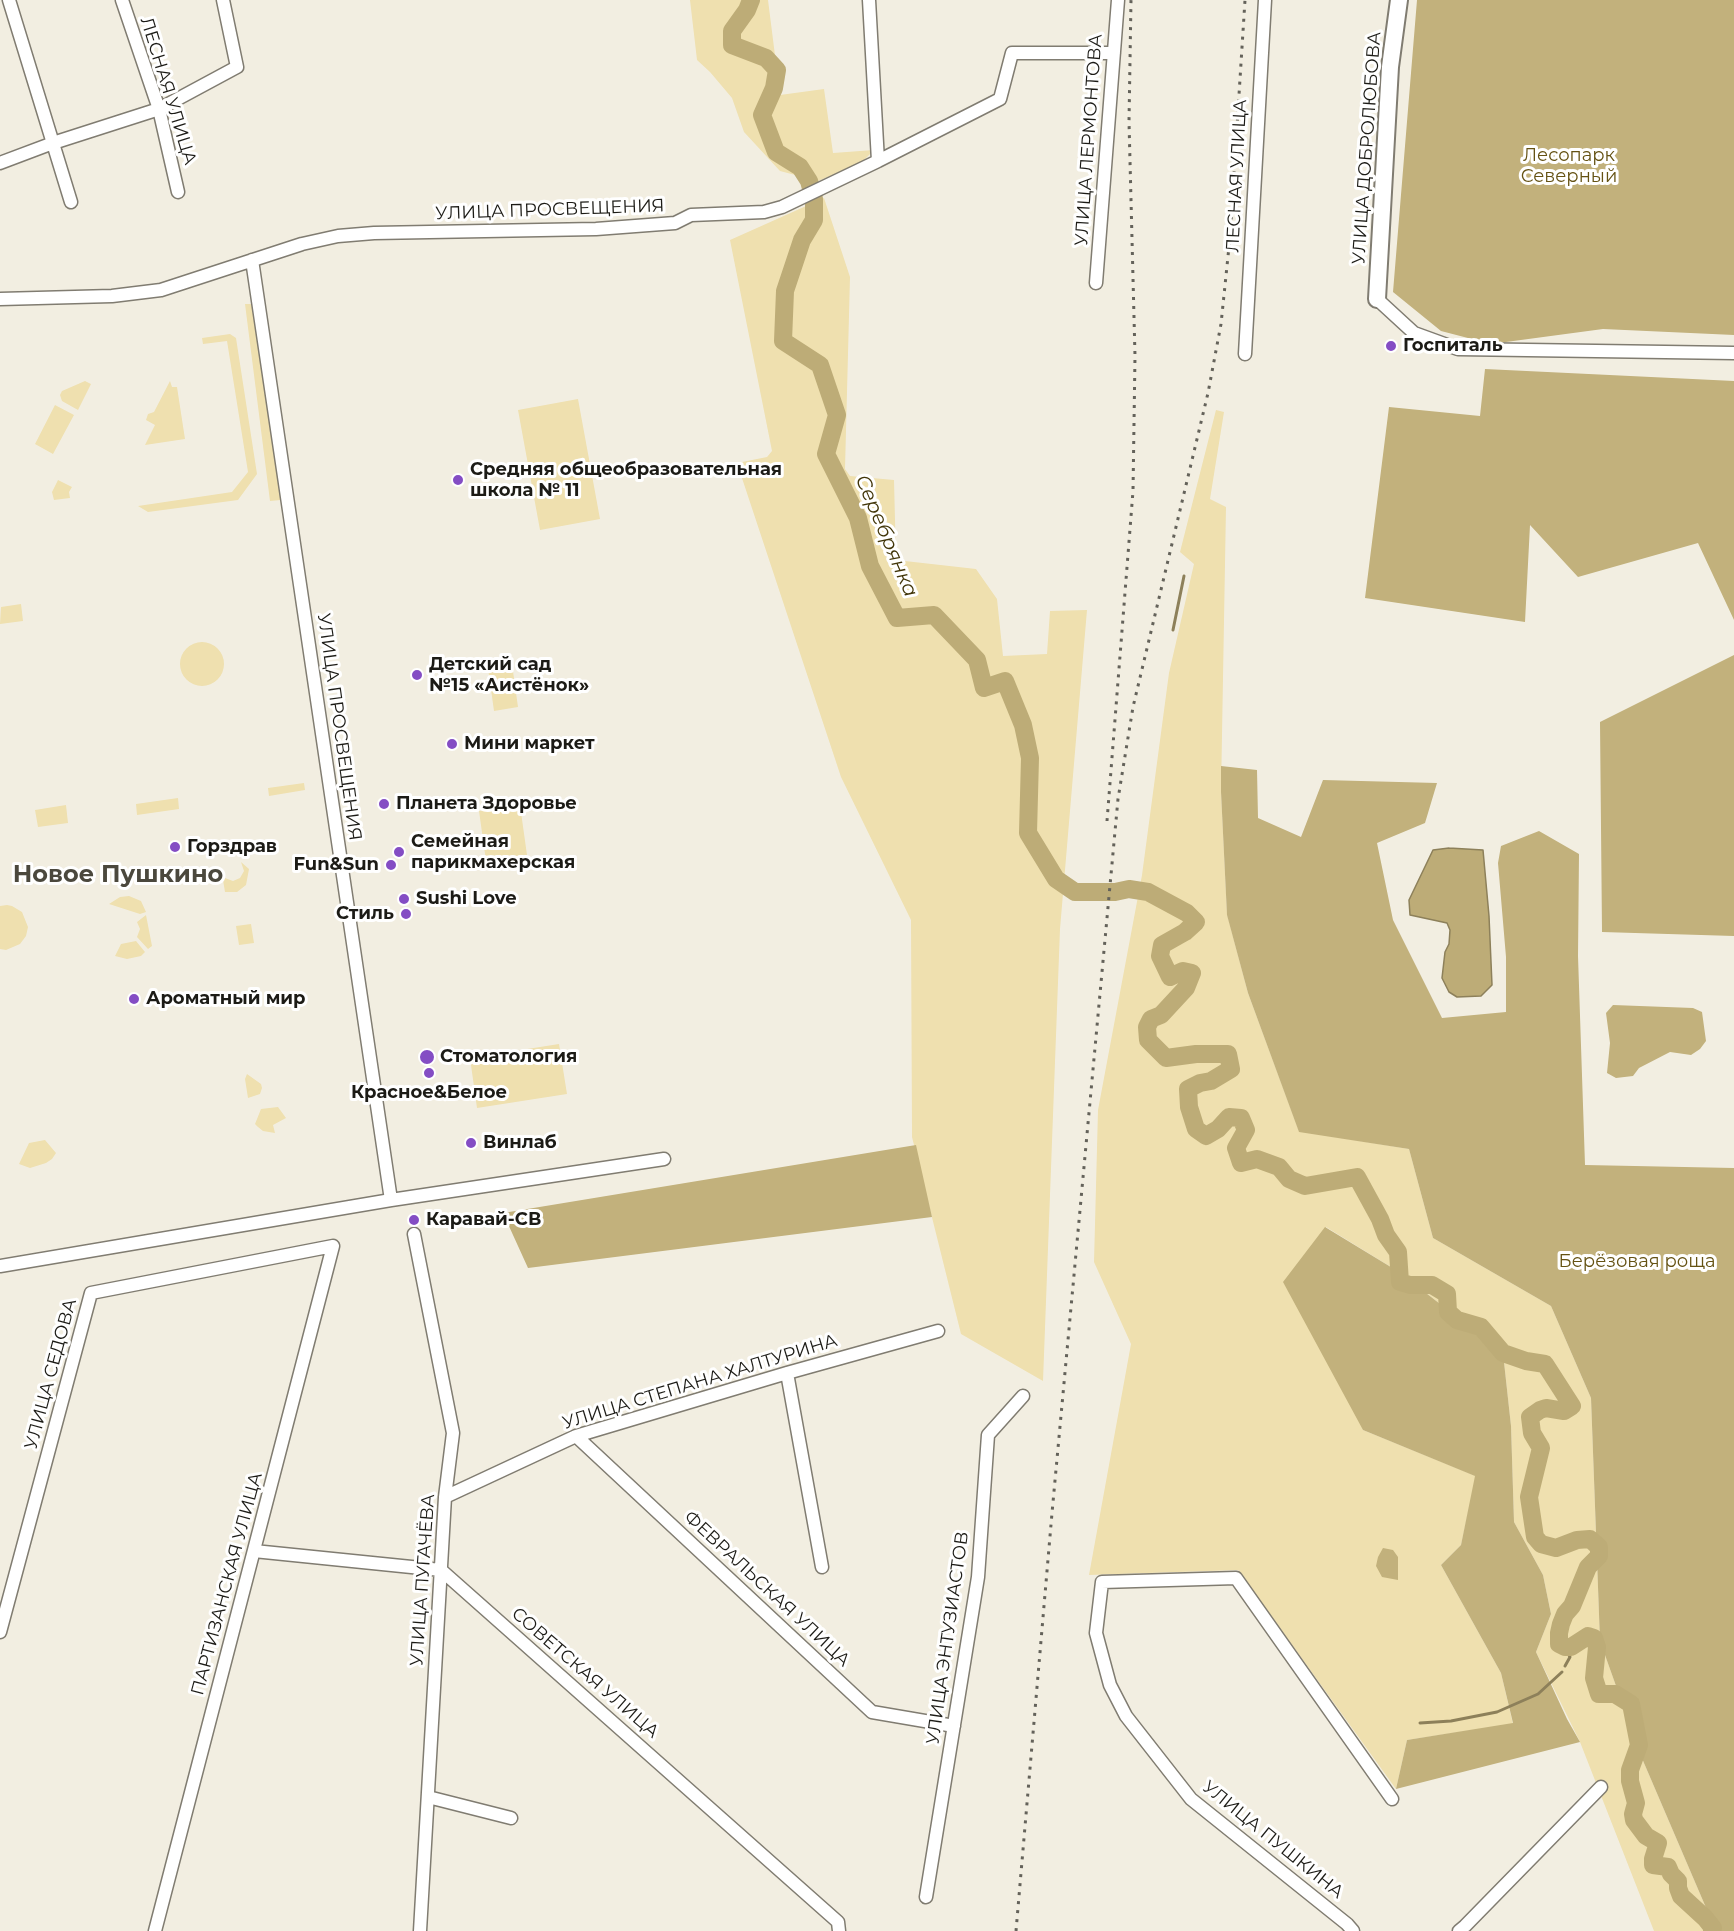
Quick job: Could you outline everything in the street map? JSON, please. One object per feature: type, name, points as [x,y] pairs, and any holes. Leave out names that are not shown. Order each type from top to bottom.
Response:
[{"type":"street","points":[[9,0],[71,202]]},
{"type":"street","name":"ЛЕСНАЯ УЛИЦА","points":[[122,0],[159,109],[178,192]]},
{"type":"street","points":[[0,164],[53,143],[159,109],[237,67],[223,0]]},
{"type":"street","points":[[869,0],[878,161]]},
{"type":"street","name":"УЛИЦА ЛЕРМОНТОВА","points":[[1096,283],[1118,0]]},
{"type":"street","name":"ЛЕСНАЯ УЛИЦА","points":[[1245,354],[1265,0]]},
{"type":"street","name":"УЛИЦА ДОБРОЛЮБОВА","points":[[1377,299],[1390,67],[1399,0]]},
{"type":"street","name":"УЛИЦА ПРОСВЕЩЕНИЯ","points":[[0,299],[112,296],[161,290],[302,244],[338,236],[374,233],[596,229],[675,223],[691,215],[764,212],[782,207],[820,189],[1000,99],[1012,53],[1114,53]]},
{"type":"street","name":"УЛИЦА ПРОСВЕЩЕНИЯ","points":[[252,260],[391,1200]]},
{"type":"street","points":[[1377,299],[1414,333],[1458,349],[1734,353]]},
{"type":"street","points":[[0,1266],[391,1200],[664,1159]]},
{"type":"street","name":"УЛИЦА ПУГАЧЁВА","points":[[414,1234],[453,1433],[445,1497],[420,1931]]},
{"type":"street","name":"ПАРТИЗАНСКАЯ УЛИЦА","points":[[155,1931],[333,1246]]},
{"type":"street","name":"УЛИЦА СЕДОВА","points":[[0,1632],[91,1293],[333,1246]]},
{"type":"street","name":"УЛИЦА СТЕПАНА ХАЛТУРИНА","points":[[445,1497],[576,1436],[938,1331]]},
{"type":"street","points":[[787,1373],[822,1567]]},
{"type":"street","name":"УЛИЦА ЭНТУЗИАСТОВ","points":[[926,1897],[978,1577],[988,1435],[1023,1396]]},
{"type":"street","name":"ФЕВРАЛЬСКАЯ УЛИЦА","points":[[576,1436],[872,1712],[954,1726]]},
{"type":"street","points":[[254,1551],[441,1570]]},
{"type":"street","name":"СОВЕТСКАЯ УЛИЦА","points":[[441,1570],[838,1922],[839,1931]]},
{"type":"street","name":"УЛИЦА ПУШКИНА","points":[[1353,1931],[1191,1799],[1126,1716],[1110,1685],[1096,1633],[1102,1582],[1236,1578],[1392,1799]]},
{"type":"street","points":[[1459,1931],[1601,1787]]},
{"type":"street","points":[[428,1797],[511,1818]]},
{"type":"shaded area","points":[[690,0],[768,0],[780,95],[824,89],[833,153],[874,150],[861,163],[818,181],[780,171],[744,132],[732,98],[697,60]]},
{"type":"shaded area","points":[[824,198],[850,277],[845,469],[850,476],[894,480],[896,560],[976,569],[997,599],[1003,656],[1047,654],[1050,611],[1087,610],[1060,929],[1043,1381],[961,1334],[912,1137],[911,920],[841,777],[737,463],[767,457],[772,451],[730,240]]},
{"type":"shaded area","points":[[245,304],[254,304],[281,500],[270,501]]},
{"type":"shaded area","points":[[230,334],[236,338],[257,474],[238,500],[148,512],[138,506],[232,492],[248,472],[227,341],[203,344],[202,338]]},
{"type":"shaded area","points":[[85,381],[91,384],[78,410],[62,401],[60,395],[62,391]]},
{"type":"shaded area","points":[[170,381],[172,387],[177,387],[185,439],[145,445],[155,425],[146,420],[148,414],[154,412]]},
{"type":"shaded area","points":[[578,399],[600,519],[540,530],[518,410]]},
{"type":"shaded area","points":[[55,405],[74,415],[53,454],[35,444]]},
{"type":"shaded area","points":[[1216,410],[1224,412],[1210,499],[1226,507],[1221,792],[1227,914],[1248,993],[1299,1131],[1409,1149],[1433,1238],[1551,1306],[1591,1398],[1600,1641],[1641,1756],[1716,1931],[1654,1931],[1580,1742],[1536,1652],[1551,1614],[1543,1575],[1514,1522],[1511,1426],[1503,1353],[1399,1272],[1326,1227],[1363,1430],[1476,1476],[1461,1545],[1441,1565],[1501,1673],[1513,1724],[1407,1740],[1396,1789],[1238,1570],[1089,1575],[1131,1344],[1094,1262],[1098,1110],[1142,875],[1169,673],[1194,564],[1180,552]]},
{"type":"shaded area","points":[[58,480],[72,487],[69,492],[70,498],[54,500],[52,492]]},
{"type":"shaded area","points":[[21,604],[23,621],[0,624],[1,607]]},
{"type":"shaded area","points":[[202,642],[211,643],[218,648],[223,655],[223,673],[218,680],[211,685],[202,686],[193,685],[186,680],[181,673],[180,664],[181,655],[186,648],[193,643]]},
{"type":"shaded area","points":[[511,657],[518,707],[494,711],[487,661]]},
{"type":"shaded area","points":[[304,783],[305,790],[269,796],[268,788]]},
{"type":"shaded area","points":[[178,798],[179,809],[137,815],[136,804]]},
{"type":"shaded area","points":[[66,805],[68,823],[38,827],[35,810]]},
{"type":"shaded area","points":[[520,805],[527,855],[486,861],[479,811]]},
{"type":"shaded area","points":[[1449,848],[1483,850],[1492,985],[1481,996],[1457,997],[1449,992],[1442,978],[1445,952],[1449,944],[1450,930],[1447,923],[1410,915],[1409,900],[1433,850]]},
{"type":"shaded area","points":[[241,862],[249,869],[246,885],[237,892],[225,892],[223,880],[225,878],[233,881],[240,878],[244,871]]},
{"type":"shaded area","points":[[129,896],[141,901],[146,912],[140,914],[109,904],[120,897]]},
{"type":"shaded area","points":[[7,905],[22,912],[28,927],[26,936],[20,944],[6,950],[0,949],[0,906]]},
{"type":"shaded area","points":[[146,915],[152,946],[148,949],[137,937],[140,929],[137,922]]},
{"type":"shaded area","points":[[251,924],[254,943],[239,945],[236,926]]},
{"type":"shaded area","points":[[136,941],[145,952],[141,956],[127,959],[115,956],[121,944]]},
{"type":"shaded area","points":[[559,1044],[567,1094],[477,1108],[470,1058]]},
{"type":"shaded area","points":[[247,1074],[261,1084],[262,1088],[260,1094],[248,1098],[245,1079]]},
{"type":"shaded area","points":[[278,1107],[286,1118],[273,1125],[275,1133],[263,1131],[255,1124],[261,1109]]},
{"type":"shaded area","points":[[45,1140],[56,1153],[52,1159],[30,1168],[19,1164],[29,1143]]},
{"type":"green space","name":"Лесопарк Северный","points":[[1417,0],[1734,0],[1734,335],[1603,329],[1491,344],[1441,331],[1393,292]]},
{"type":"green space","points":[[1485,369],[1734,381],[1734,620],[1698,543],[1578,577],[1530,525],[1525,622],[1365,598],[1389,407],[1480,416]]},
{"type":"green space","points":[[1734,655],[1734,936],[1602,932],[1600,722]]},
{"type":"green space","name":"Берёзовая роща","points":[[1221,766],[1257,770],[1258,818],[1301,837],[1323,780],[1437,783],[1425,823],[1377,843],[1393,920],[1442,1018],[1506,1012],[1506,957],[1498,863],[1501,846],[1539,831],[1579,854],[1578,956],[1585,1165],[1734,1168],[1734,1931],[1716,1931],[1641,1756],[1600,1641],[1591,1398],[1551,1306],[1433,1238],[1409,1149],[1299,1132],[1248,993],[1227,915]]},
{"type":"green space","points":[[1613,1005],[1693,1008],[1702,1012],[1706,1041],[1691,1055],[1670,1052],[1639,1068],[1633,1076],[1616,1078],[1607,1073],[1610,1043],[1606,1013]]},
{"type":"green space","points":[[916,1145],[932,1217],[528,1268],[503,1213]]},
{"type":"green space","points":[[1325,1227],[1399,1272],[1503,1353],[1511,1426],[1514,1522],[1543,1575],[1551,1614],[1536,1652],[1580,1742],[1396,1789],[1407,1740],[1513,1723],[1501,1673],[1441,1565],[1461,1545],[1475,1476],[1363,1430],[1283,1282]]},
{"type":"green space","points":[[1383,1548],[1393,1550],[1398,1557],[1398,1580],[1382,1577],[1376,1566]]},
{"type":"waterway","name":"Серебрянка","points":[[751,0],[747,10],[732,31],[732,45],[766,58],[777,70],[774,88],[762,115],[776,152],[800,167],[809,181],[814,199],[814,220],[802,240],[785,291],[783,341],[820,365],[837,415],[826,454],[858,518],[870,566],[897,618],[934,615],[977,660],[984,688],[1005,681],[1023,725],[1030,758],[1028,833],[1056,879],[1075,892],[1115,892],[1129,889],[1148,892],[1187,913],[1196,922],[1185,932],[1162,945],[1160,956],[1170,977],[1183,971],[1192,973],[1186,988],[1161,1015],[1151,1019],[1147,1027],[1148,1040],[1166,1058],[1196,1054],[1228,1054],[1231,1069],[1211,1081],[1188,1089],[1189,1107],[1196,1129],[1206,1136],[1218,1129],[1229,1117],[1241,1118],[1246,1130],[1236,1148],[1241,1163],[1257,1159],[1279,1167],[1289,1179],[1305,1186],[1357,1177],[1386,1235],[1398,1252],[1400,1282],[1410,1285],[1432,1285],[1447,1294],[1448,1312],[1457,1320],[1481,1327],[1503,1353],[1526,1361],[1545,1364],[1572,1406],[1564,1411],[1546,1408],[1530,1417],[1532,1433],[1541,1448],[1529,1497],[1535,1537],[1541,1544],[1556,1548],[1577,1540],[1590,1539],[1599,1547],[1599,1556],[1588,1567],[1572,1606],[1565,1614],[1559,1633],[1559,1644],[1571,1647],[1588,1636],[1594,1638],[1597,1647],[1594,1678],[1599,1694],[1615,1694],[1631,1704],[1639,1745],[1630,1770],[1630,1781],[1636,1803],[1634,1820],[1646,1836],[1658,1843],[1653,1865],[1668,1867],[1678,1881],[1681,1896],[1705,1918],[1713,1928],[1712,1931]]},
{"type":"waterway","points":[[1173,630],[1184,576]]},
{"type":"waterway","points":[[1565,1647],[1570,1657],[1565,1666]]},
{"type":"waterway","points":[[1420,1723],[1451,1721],[1497,1712],[1538,1694],[1562,1672]]},
{"type":"railway","points":[[1107,821],[1133,491],[1135,356],[1129,122],[1131,0]]},
{"type":"railway","points":[[1016,1931],[1118,799],[1133,707],[1208,393],[1221,324],[1230,237],[1245,0]]},
{"type":"place","name":"Госпиталь","points":[[1391,346]]},
{"type":"place","name":"Средняя общеобразовательная школа № 11","points":[[458,480]]},
{"type":"place","name":"Детский сад №15 «Аистёнок»","points":[[417,675]]},
{"type":"place","name":"Мини маркет","points":[[452,744]]},
{"type":"place","name":"Планета Здоровье","points":[[384,804]]},
{"type":"place","name":"Горздрав","points":[[175,847]]},
{"type":"place","name":"Семейная парикмахерская","points":[[399,852]]},
{"type":"place","name":"Fun&Sun","points":[[391,865]]},
{"type":"place","name":"Sushi Love","points":[[404,899]]},
{"type":"place","name":"Стиль","points":[[406,914]]},
{"type":"place","name":"Ароматный мир","points":[[134,999]]},
{"type":"place","name":"Стоматология","points":[[427,1057]]},
{"type":"place","name":"Красное&Белое","points":[[429,1073]]},
{"type":"place","name":"Винлаб","points":[[471,1143]]},
{"type":"place","name":"Каравай-СВ","points":[[414,1220]]},
{"type":"district","name":"Новое Пушкино","points":[[118,875]]}]
